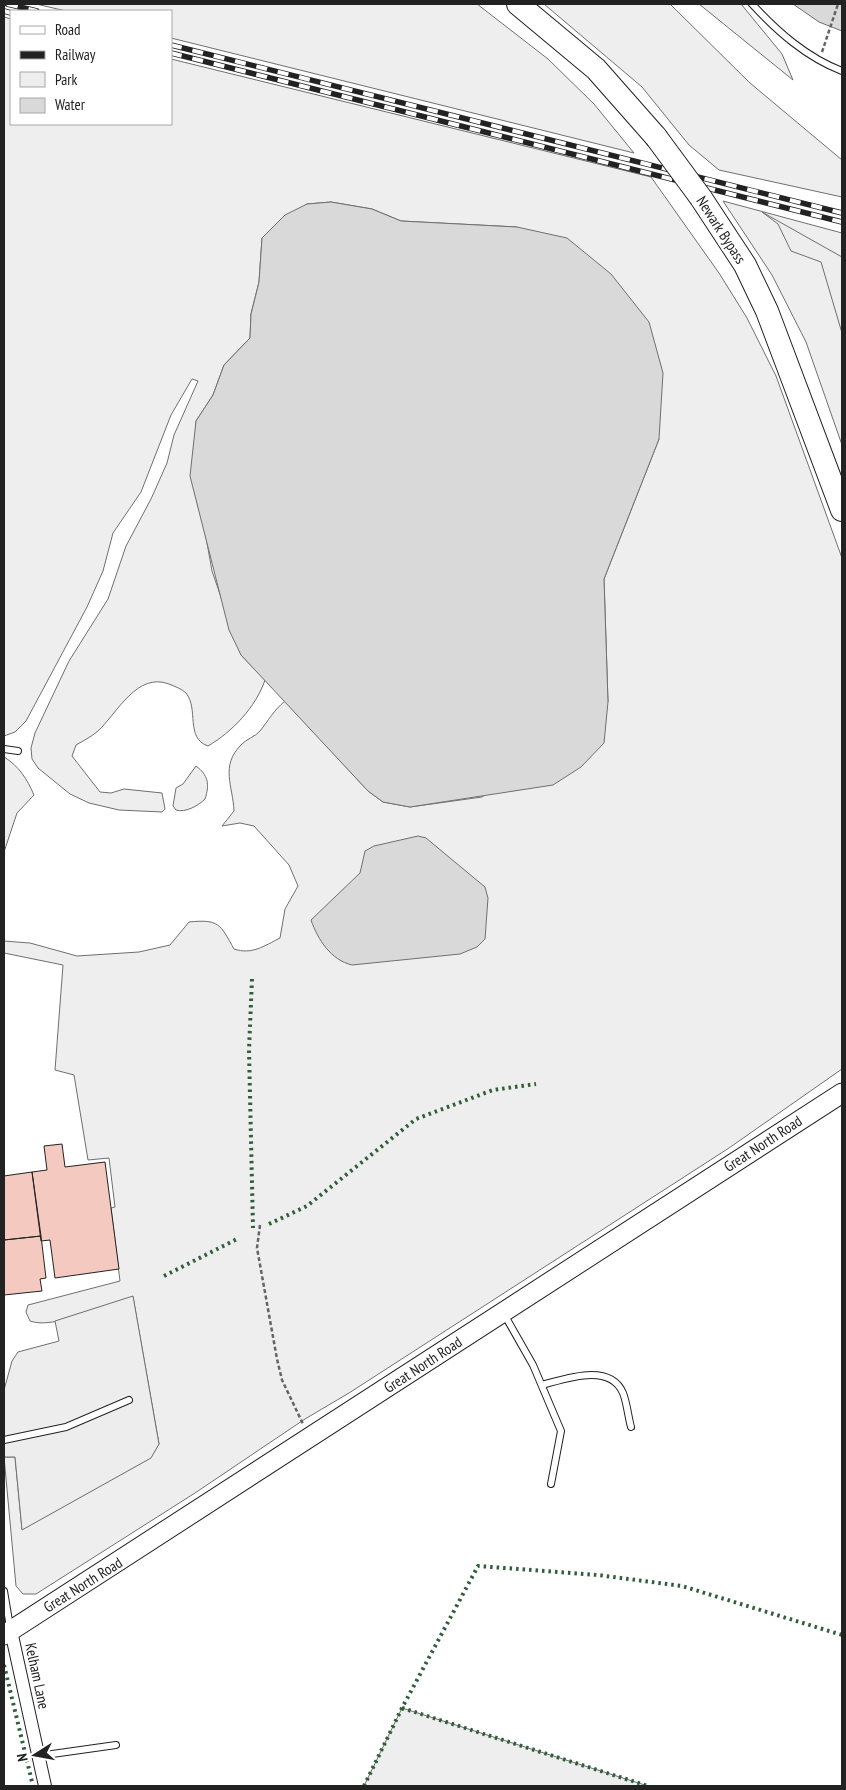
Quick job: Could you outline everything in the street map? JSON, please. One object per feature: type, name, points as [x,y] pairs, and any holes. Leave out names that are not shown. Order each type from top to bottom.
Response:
[{"type":"highway","name":"Newark Bypass","points":[[518,4],[596,69],[656,137],[701,198],[745,265],[767,311],[842,510]]},
{"type":"main road","name":"Great North Road","points":[[7,1633],[842,1093]]},
{"type":"street","name":"Kelham Lane","points":[[7,1633],[45,1786]]},
{"type":"lane","points":[[752,4],[795,45],[819,62],[842,71]]},
{"type":"lane","points":[[4,749],[18,751]]},
{"type":"lane","points":[[503,1313],[542,1384],[561,1431],[551,1484]]},
{"type":"lane","points":[[542,1384],[586,1374],[612,1379],[622,1391],[631,1427]]},
{"type":"lane","points":[[4,1440],[66,1427],[129,1400]]},
{"type":"lane","points":[[4,1591],[7,1633]]},
{"type":"lane","points":[[37,1756],[116,1746]]},
{"type":"path","points":[[819,62],[838,4]]},
{"type":"path","points":[[260,1225],[257,1248],[277,1359],[282,1380],[305,1428]]},
{"type":"green space","points":[[36,4],[477,4],[548,59],[594,104],[634,153],[172,38],[172,10],[62,10]]},
{"type":"green space","points":[[544,4],[670,4],[750,83],[842,160],[842,197],[719,170],[689,145],[642,87]]},
{"type":"green space","points":[[699,4],[741,4],[782,54],[793,80]]},
{"type":"green space","points":[[4,17],[10,19],[10,125],[172,125],[172,59],[651,177],[719,273],[747,318],[776,376],[842,558],[842,1069],[729,1148],[349,1393],[305,1419],[195,1493],[36,1594],[23,1594],[16,1586],[4,1457],[15,1457],[22,1529],[150,1458],[159,1444],[133,1297],[81,1315],[52,1322],[40,1323],[30,1321],[26,1312],[28,1305],[120,1281],[111,1208],[115,1207],[109,1158],[88,1160],[74,1075],[55,1070],[63,965],[4,953],[4,941],[30,943],[77,956],[139,952],[170,945],[189,922],[199,921],[207,921],[218,925],[234,949],[240,951],[258,949],[280,938],[285,909],[298,886],[289,865],[254,826],[240,823],[222,826],[234,811],[229,769],[235,753],[243,743],[260,731],[285,701],[368,791],[383,802],[410,807],[482,797],[608,702],[604,579],[659,439],[517,227],[401,221],[372,209],[331,202],[307,204],[262,238],[259,282],[251,314],[250,338],[224,365],[213,395],[196,421],[204,526],[212,571],[241,655],[265,680],[256,700],[226,734],[208,746],[201,742],[194,730],[192,707],[186,693],[169,684],[158,682],[147,684],[129,696],[98,731],[76,745],[72,756],[100,792],[111,793],[124,789],[162,793],[165,809],[162,812],[119,810],[89,803],[70,794],[38,768],[32,759],[31,748],[35,733],[69,661],[108,599],[126,546],[151,499],[167,463],[174,435],[198,381],[192,379],[171,415],[141,492],[113,533],[103,571],[87,607],[26,721],[15,732],[4,736]]},
{"type":"green space","points":[[723,201],[842,233],[842,445],[806,342],[772,275]]},
{"type":"green space","points":[[4,757],[22,773],[34,795],[17,813],[4,852]]},
{"type":"green space","points":[[196,766],[207,780],[205,799],[191,808],[183,811],[176,810],[173,806],[176,788],[183,784]]},
{"type":"green space","points":[[402,1708],[648,1786],[364,1786]]},
{"type":"shaded area","points":[[762,212],[842,257],[842,333],[821,262],[791,251],[778,224]]},
{"type":"shaded area","points":[[133,1296],[159,1444],[151,1458],[22,1530],[15,1457],[4,1457],[4,1390],[12,1361],[18,1352],[59,1341],[55,1321]]},
{"type":"water","points":[[793,4],[842,4],[842,31],[819,22]]},
{"type":"water","points":[[331,202],[372,209],[401,221],[517,227],[567,238],[611,274],[649,322],[663,373],[659,439],[604,579],[608,702],[604,743],[581,767],[553,785],[410,807],[383,802],[368,791],[241,655],[229,630],[190,476],[196,421],[213,395],[224,365],[250,338],[251,314],[259,282],[262,238],[285,215],[307,204]]},
{"type":"water","points":[[418,836],[426,838],[485,887],[488,898],[485,939],[477,947],[460,954],[352,965],[338,959],[326,948],[317,935],[311,920],[360,873],[365,851],[374,846]]},
{"type":"building","points":[[62,1144],[65,1167],[105,1162],[119,1269],[55,1278],[50,1240],[41,1241],[32,1172],[47,1170],[44,1146]]},
{"type":"building","points":[[32,1172],[41,1236],[4,1240],[4,1176]]},
{"type":"building","points":[[41,1236],[46,1278],[40,1279],[42,1291],[4,1295],[4,1240]]},
{"type":"railway","points":[[7,4],[33,10]]},
{"type":"railway","points":[[4,11],[10,13]]},
{"type":"railway","points":[[172,45],[842,213]]},
{"type":"railway","points":[[172,53],[842,222]]},
{"type":"hedge","points":[[252,979],[249,1050],[253,1228]]},
{"type":"hedge","points":[[269,1224],[307,1206],[416,1119],[493,1090],[536,1084]]},
{"type":"hedge","points":[[164,1276],[237,1239]]},
{"type":"hedge","points":[[364,1786],[402,1708],[478,1566],[598,1575],[682,1586],[842,1635]]},
{"type":"hedge","points":[[4,1665],[33,1786]]},
{"type":"hedge","points":[[402,1708],[648,1786]]}]
